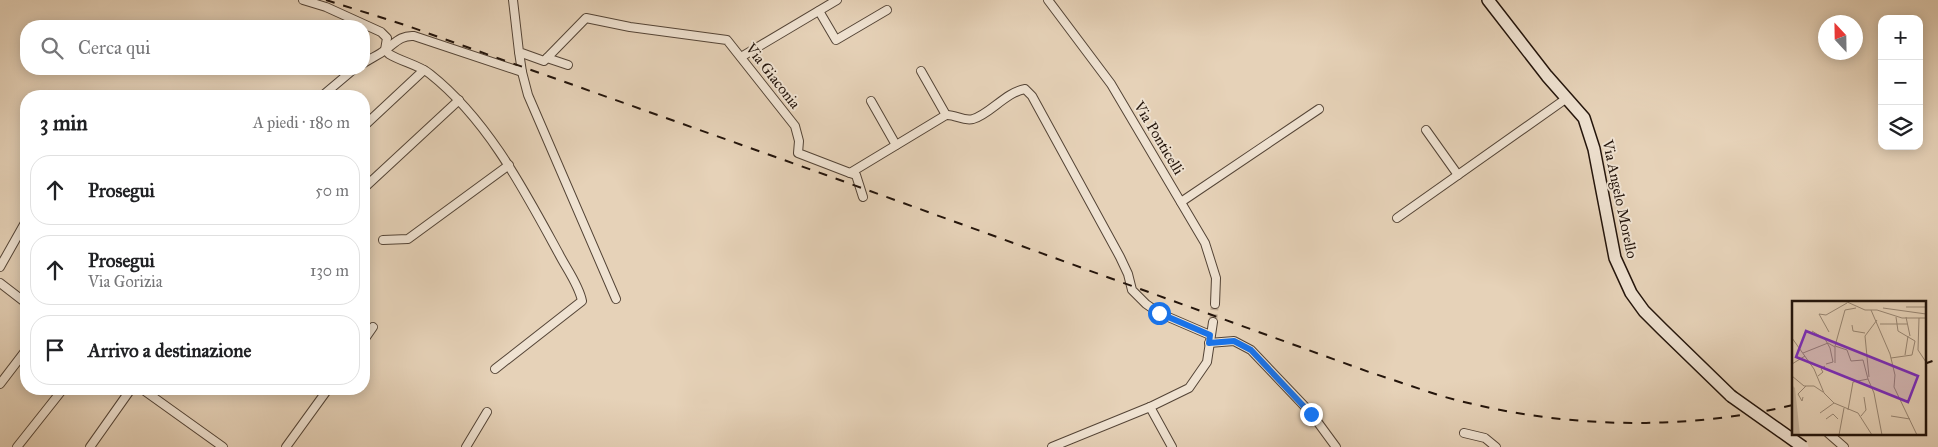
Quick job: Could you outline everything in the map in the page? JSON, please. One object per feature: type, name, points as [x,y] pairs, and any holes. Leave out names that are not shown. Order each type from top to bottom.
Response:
[{"type":"street","points":[[303,0],[326,7],[355,20]]},
{"type":"street","points":[[514,0],[519,52],[528,95],[616,299]]},
{"type":"street","points":[[741,57],[837,0]]},
{"type":"street","name":"Via Ponticelli","points":[[1049,0],[1111,84],[1205,243],[1216,278],[1214,304]]},
{"type":"street","name":"Via Angelo Morello","points":[[1488,0],[1584,118],[1591,135],[1615,258],[1626,286],[1644,311],[1731,396],[1804,447]]},
{"type":"street","points":[[819,11],[836,40],[887,10]]},
{"type":"street","name":"Via Giaconia","points":[[547,58],[586,18],[630,28],[728,40],[794,126],[799,141],[798,153],[850,173]]},
{"type":"street","points":[[370,27],[381,32],[387,38],[385,50]]},
{"type":"street","points":[[370,59],[403,37],[414,36],[522,72]]},
{"type":"street","points":[[385,50],[397,59],[429,73],[458,100],[491,140],[509,165],[570,274],[582,301],[495,369]]},
{"type":"street","points":[[519,52],[544,62],[547,58],[568,65]]},
{"type":"street","points":[[370,120],[424,70]]},
{"type":"street","points":[[921,71],[946,115]]},
{"type":"street","points":[[329,90],[347,75]]},
{"type":"street","points":[[850,173],[946,115],[952,114],[965,119],[974,119],[1017,91],[1027,90],[1035,100],[1120,257],[1128,274],[1132,290],[1146,304],[1159,313],[1209,339],[1234,341],[1251,350],[1311,414],[1336,447]]},
{"type":"street","points":[[1397,218],[1567,98]]},
{"type":"street","points":[[370,182],[458,100]]},
{"type":"street","points":[[871,102],[896,145]]},
{"type":"street","points":[[1181,202],[1319,109]]},
{"type":"street","points":[[1426,130],[1458,175]]},
{"type":"street","points":[[383,240],[408,239],[509,165]]},
{"type":"street","points":[[850,173],[856,176],[863,197]]},
{"type":"street","points":[[0,267],[20,232]]},
{"type":"street","points":[[0,283],[20,298]]},
{"type":"street","points":[[1052,447],[1150,407],[1189,388],[1207,362],[1212,322]]},
{"type":"street","points":[[370,332],[373,328]]},
{"type":"street","points":[[0,384],[20,358]]},
{"type":"street","points":[[17,447],[58,395]]},
{"type":"street","points":[[90,447],[127,395]]},
{"type":"street","points":[[150,395],[223,447]]},
{"type":"street","points":[[286,447],[324,395]]},
{"type":"street","points":[[1150,407],[1172,447]]},
{"type":"street","points":[[466,447],[487,412]]},
{"type":"street","points":[[1464,433],[1485,438],[1496,447]]},
{"type":"street","points":[[1829,434],[1844,447]]},
{"type":"tunnel","points":[[1213,322],[1215,304]]},
{"type":"railway","points":[[326,0],[405,25],[1369,372],[1445,397],[1531,415],[1618,423],[1706,420],[1750,414],[1792,405]]},
{"type":"railway","points":[[1926,363],[1938,359]]},
{"type":"route","points":[[1159,313],[1210,335],[1209,343],[1234,341],[1251,350],[1311,414]]}]
